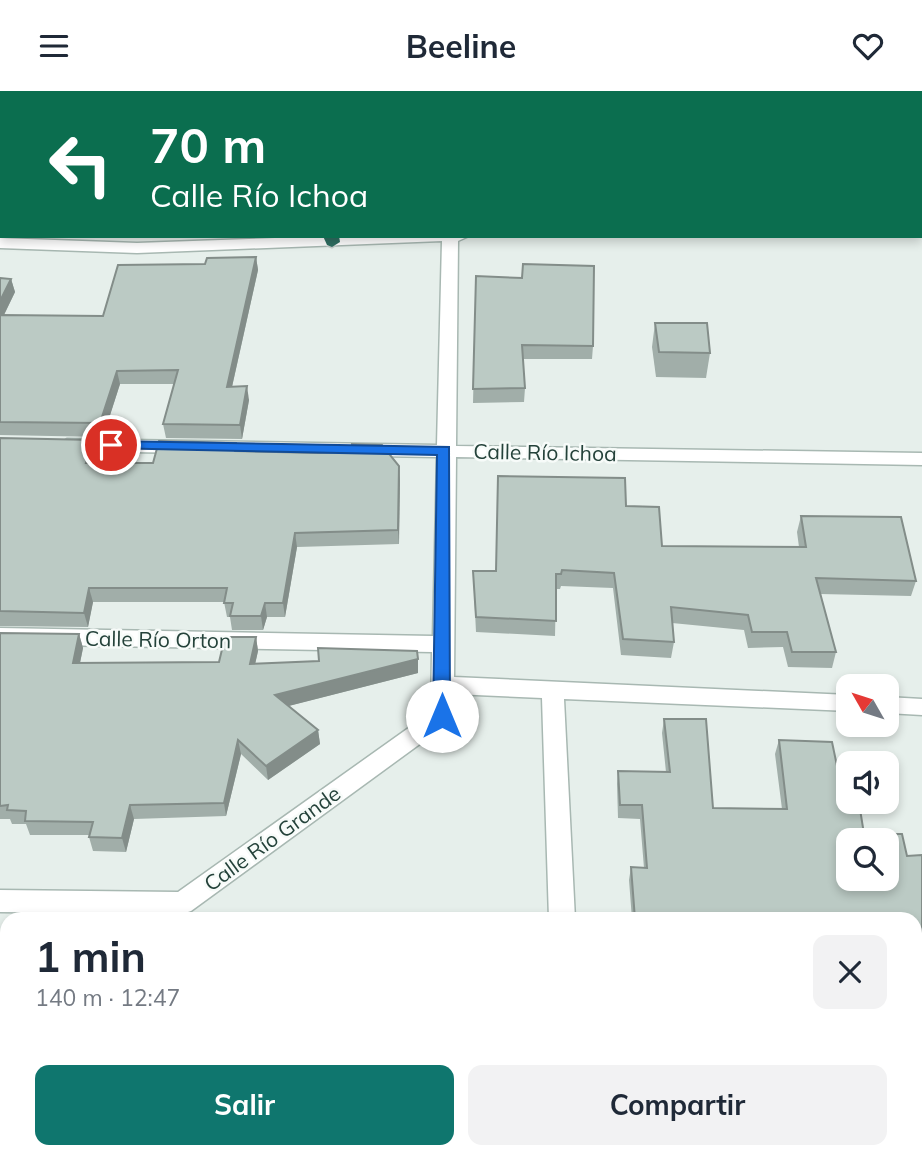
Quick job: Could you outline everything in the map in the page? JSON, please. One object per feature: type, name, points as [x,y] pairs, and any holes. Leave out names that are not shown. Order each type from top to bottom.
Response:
[{"type":"street","points":[[0,243],[137,247],[394,238]]},
{"type":"street","points":[[457,238],[444,450],[442,685],[836,702]]},
{"type":"street","name":"Calle Río Ichoa","points":[[42,444],[922,459]]},
{"type":"street","name":"Calle Río Orton","points":[[0,636],[442,645]]},
{"type":"street","name":"Calle Río Grande","points":[[0,901],[169,911],[442,716],[442,685]]},
{"type":"street","points":[[553,689],[562,912]]},
{"type":"street","points":[[900,706],[922,707]]},
{"type":"building","points":[[256,257],[227,387],[247,386],[240,425],[163,424],[178,370],[117,371],[100,423],[0,422],[0,315],[103,316],[118,265],[205,264],[207,258]]},
{"type":"building","points":[[523,264],[594,266],[593,346],[522,345],[525,388],[473,389],[476,276],[522,278]]},
{"type":"building","points":[[0,278],[11,279],[0,301]]},
{"type":"building","points":[[655,323],[707,323],[710,353],[659,352]]},
{"type":"building","points":[[0,438],[94,440],[86,463],[153,463],[159,441],[236,443],[235,451],[319,453],[351,452],[352,444],[382,445],[399,466],[398,530],[295,533],[283,603],[265,603],[261,616],[230,616],[233,603],[224,603],[227,588],[89,588],[84,613],[0,611]]},
{"type":"building","points":[[498,476],[625,478],[626,506],[659,507],[662,546],[806,547],[801,516],[901,517],[916,581],[816,578],[836,652],[792,652],[787,632],[752,632],[748,615],[671,607],[674,642],[623,639],[614,573],[562,570],[561,574],[556,574],[556,621],[476,617],[473,571],[496,571]]},
{"type":"building","points":[[0,633],[79,634],[73,663],[219,662],[225,637],[256,637],[250,664],[319,661],[318,648],[417,651],[418,659],[275,695],[318,730],[266,766],[238,740],[224,803],[130,805],[122,838],[89,837],[93,822],[25,821],[26,811],[7,810],[8,805],[0,806]]},
{"type":"building","points":[[664,719],[706,719],[713,808],[787,809],[779,740],[832,742],[836,761],[836,814],[861,814],[863,828],[836,828],[836,891],[899,891],[899,834],[902,834],[907,856],[922,855],[922,912],[634,912],[631,867],[647,868],[642,805],[620,805],[618,771],[670,772]]},
{"type":"route","points":[[111,445],[444,450],[442,716]]}]
